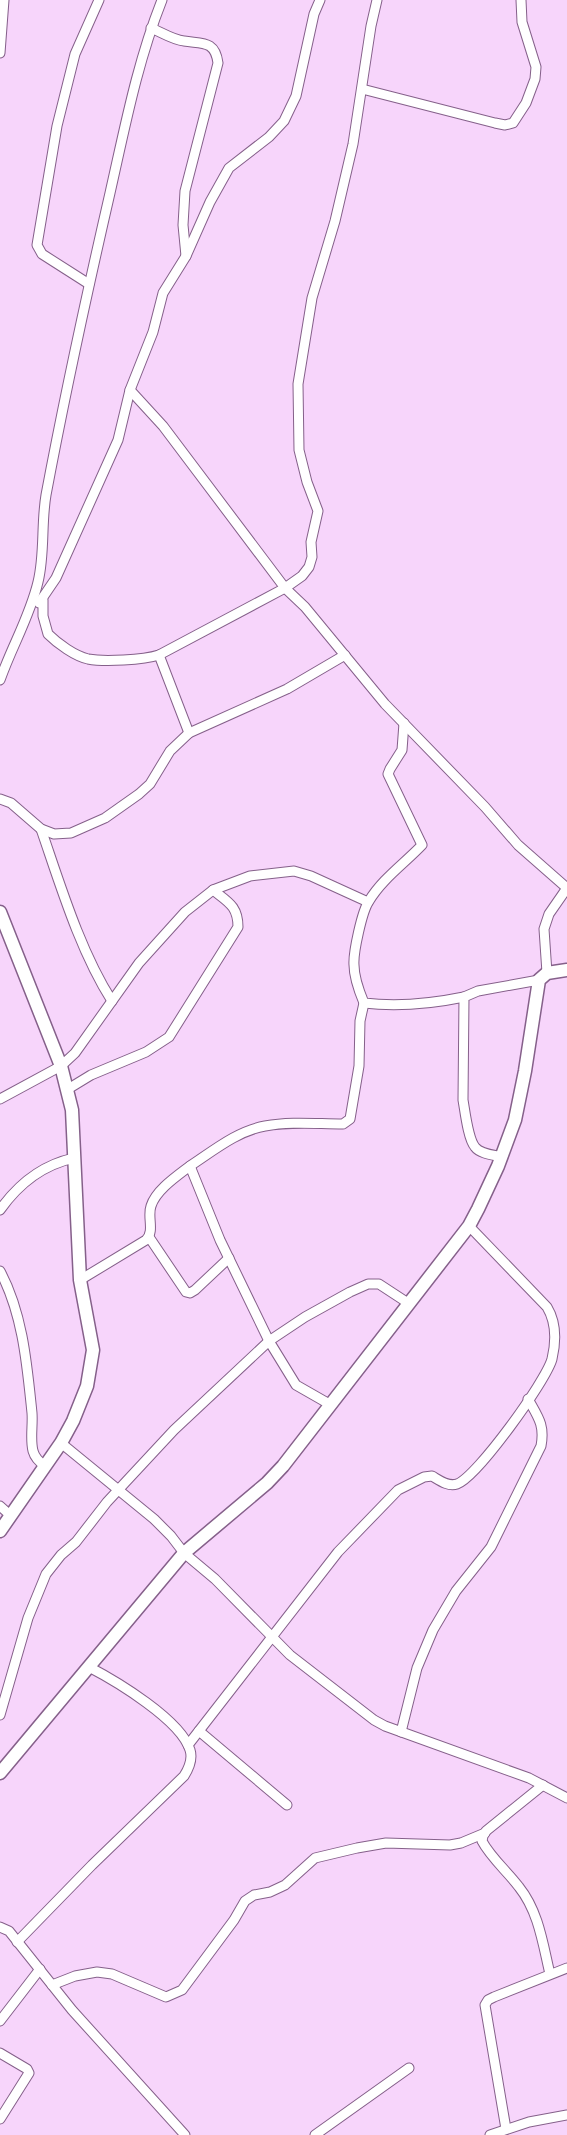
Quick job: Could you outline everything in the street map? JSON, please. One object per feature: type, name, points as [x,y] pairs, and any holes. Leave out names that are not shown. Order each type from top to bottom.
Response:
[{"type":"street","points":[[0,53],[4,0]]},
{"type":"street","points":[[89,284],[42,254],[37,248],[46,181],[59,117],[75,54],[99,0]]},
{"type":"street","points":[[0,680],[10,650],[30,610],[39,579],[44,509],[89,284],[133,86],[162,0]]},
{"type":"street","points":[[30,610],[43,600],[56,578],[118,440],[130,390],[153,332],[163,293],[186,256],[210,202],[229,168],[269,137],[284,121],[296,96],[314,14],[320,0]]},
{"type":"street","points":[[43,600],[43,616],[48,634],[80,656],[90,659],[148,658],[159,655],[285,588],[302,576],[310,567],[312,557],[311,542],[318,511],[307,482],[299,450],[298,384],[312,298],[335,221],[353,144],[371,26],[377,0]]},
{"type":"street","points":[[362,89],[495,123],[513,123],[526,103],[535,79],[534,58],[522,22],[521,0]]},
{"type":"street","points":[[151,28],[184,42],[201,42],[211,47],[217,53],[218,64],[185,192],[183,225],[186,256]]},
{"type":"street","points":[[0,1773],[184,1553],[267,1483],[289,1458],[468,1226],[502,1157],[515,1120],[543,976],[544,929],[549,914],[567,888],[518,844],[485,807],[385,704],[305,607],[285,588],[163,426],[130,390]]},
{"type":"street","points":[[159,655],[189,733]]},
{"type":"street","points":[[0,799],[11,803],[41,829],[54,834],[71,833],[105,818],[139,794],[150,784],[170,751],[189,733],[287,689],[345,655]]},
{"type":"street","points":[[229,1258],[195,1290],[190,1293],[186,1292],[149,1237],[151,1205],[158,1194],[190,1166],[219,1146],[242,1134],[263,1126],[286,1123],[343,1124],[350,1119],[359,1066],[360,1021],[364,1003],[354,965],[359,933],[368,902],[384,881],[422,845],[388,774],[402,750],[404,723]]},
{"type":"street","points":[[41,829],[61,887],[93,967],[112,1001]]},
{"type":"street","points":[[0,1099],[60,1066],[75,1053],[138,962],[185,912],[213,890],[250,876],[294,871],[312,876],[368,902]]},
{"type":"street","points":[[68,1089],[91,1075],[146,1052],[168,1037],[238,927],[238,916],[233,905],[213,890]]},
{"type":"street","points":[[0,912],[68,1089],[73,1117],[80,1280],[93,1350],[88,1386],[73,1421],[61,1443],[0,1531]]},
{"type":"street","points":[[364,1003],[387,1006],[437,1003],[464,997],[478,991],[567,970]]},
{"type":"street","points":[[464,997],[465,1114],[474,1147],[480,1151],[502,1157]]},
{"type":"street","points":[[0,1210],[12,1194],[42,1169],[74,1158]]},
{"type":"street","points":[[190,1166],[207,1210],[269,1341],[296,1385],[331,1404]]},
{"type":"street","points":[[188,1745],[338,1552],[398,1490],[424,1477],[432,1476],[447,1484],[454,1485],[463,1481],[500,1441],[552,1360],[554,1326],[552,1316],[546,1307],[468,1226]]},
{"type":"street","points":[[80,1280],[149,1237]]},
{"type":"street","points":[[0,1271],[15,1302],[32,1414],[33,1448],[38,1461],[45,1466]]},
{"type":"street","points":[[0,1715],[28,1618],[46,1574],[58,1559],[76,1542],[117,1491],[174,1430],[269,1341],[305,1316],[368,1284],[379,1284],[408,1303]]},
{"type":"street","points":[[401,1732],[417,1668],[433,1630],[456,1591],[491,1547],[541,1446],[544,1434],[541,1421],[528,1399]]},
{"type":"street","points":[[61,1443],[117,1491],[154,1519],[184,1553],[215,1579],[290,1655],[374,1720],[401,1732],[476,1758],[543,1785],[567,1798]]},
{"type":"street","points":[[0,1506],[10,1515]]},
{"type":"street","points":[[17,1942],[189,1769],[191,1757],[188,1745],[180,1732],[125,1686],[89,1667]]},
{"type":"street","points":[[199,1731],[287,1805]]},
{"type":"street","points":[[52,1985],[75,1976],[97,1972],[112,1974],[160,1995],[171,1996],[182,1990],[234,1920],[242,1904],[249,1897],[285,1886],[315,1858],[386,1843],[456,1844],[484,1833],[543,1785]]},
{"type":"street","points":[[484,1833],[482,1841],[485,1846],[520,1888],[531,1905],[538,1922],[550,1974]]},
{"type":"street","points":[[0,1927],[9,1932],[132,2078],[185,2135]]},
{"type":"street","points":[[567,1968],[494,1997],[488,2000],[486,2005],[498,2133],[529,2122],[567,2115]]},
{"type":"street","points":[[0,2021],[40,1969]]},
{"type":"street","points":[[0,2053],[27,2069],[29,2074],[0,2119]]},
{"type":"street","points":[[314,2135],[409,2068]]}]
